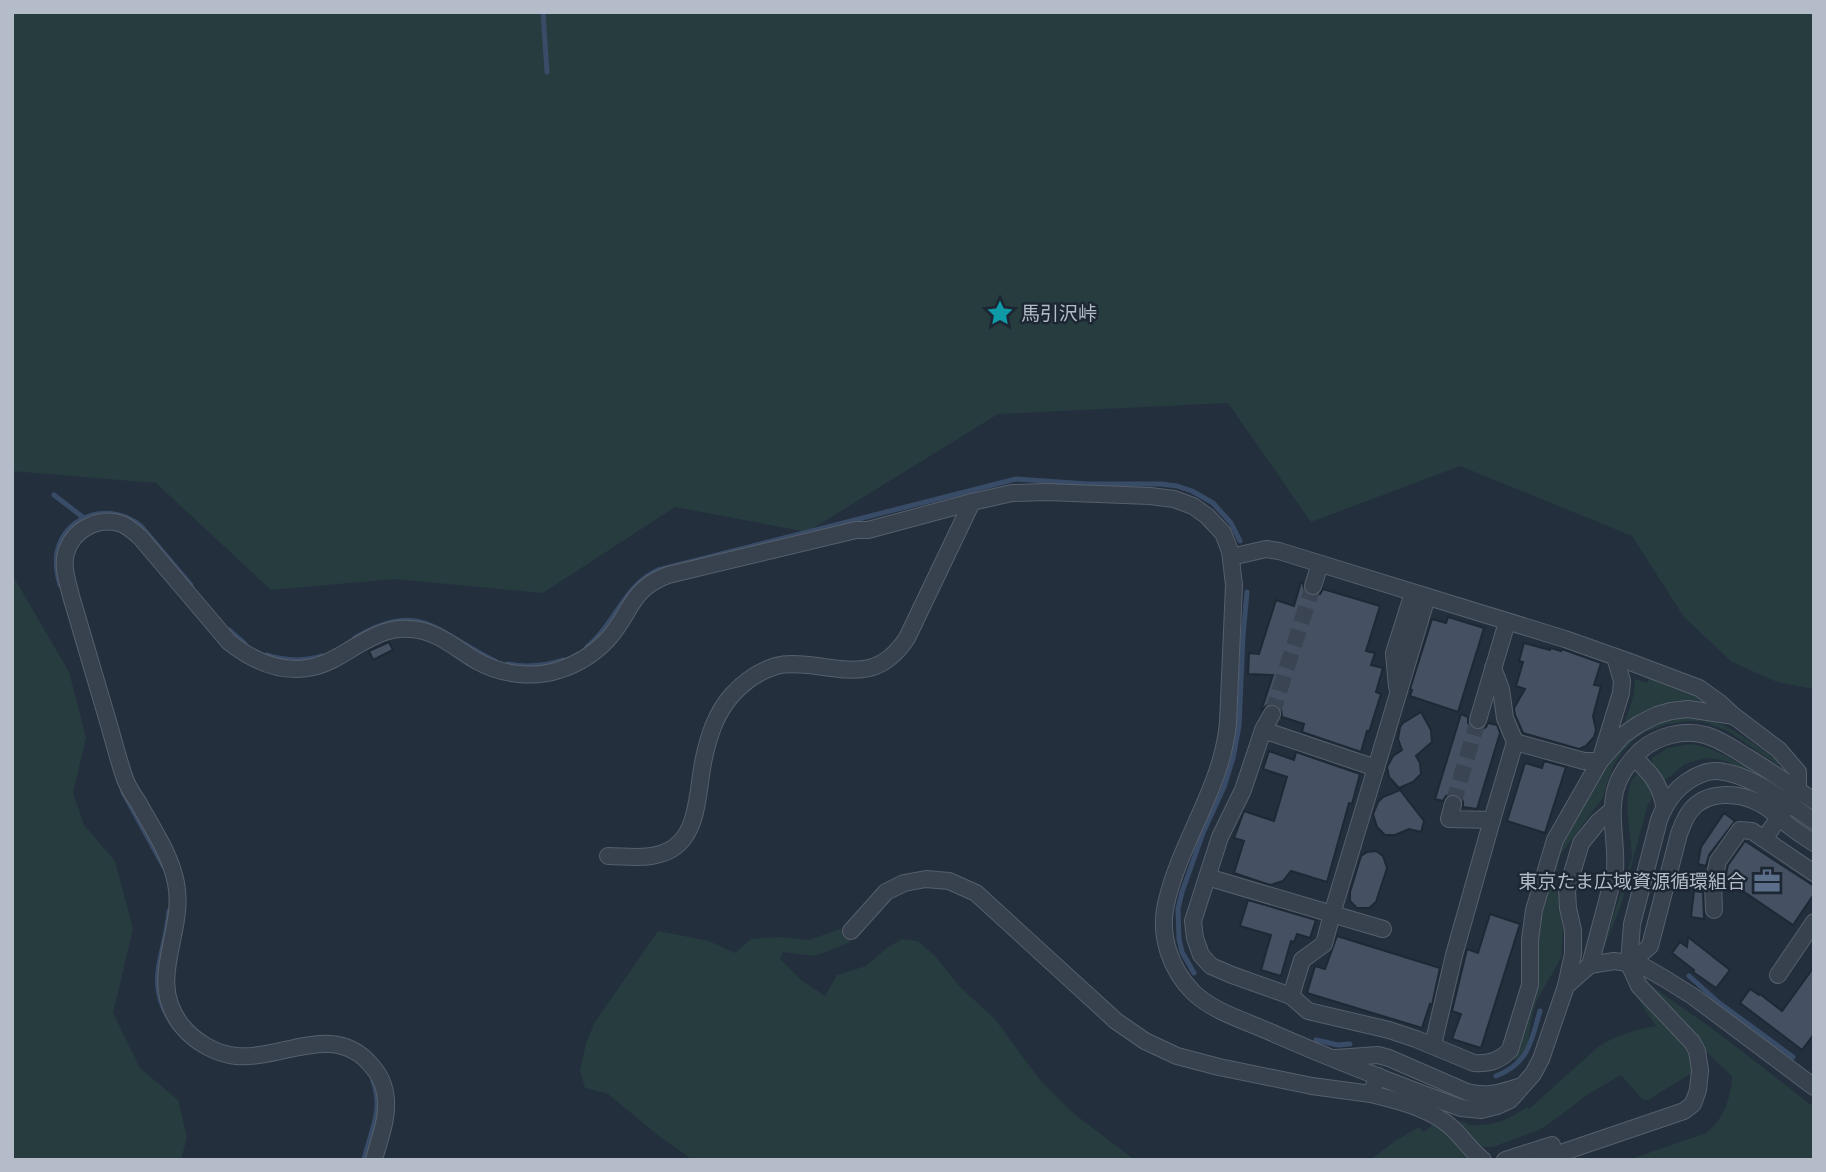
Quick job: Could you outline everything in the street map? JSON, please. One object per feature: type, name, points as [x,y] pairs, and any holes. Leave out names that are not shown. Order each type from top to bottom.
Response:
[{"type":"street","points":[[374,1160],[386,1111],[386,1099],[382,1081],[362,1055],[343,1045],[318,1043],[254,1056],[235,1056],[200,1043],[181,1026],[174,1014],[165,985],[166,967],[176,922],[176,883],[170,859],[126,781],[65,567],[65,554],[71,541],[92,523],[124,524],[140,537],[229,642],[256,660],[280,668],[313,667],[332,660],[380,632],[396,628],[429,631],[479,662],[499,670],[519,674],[542,674],[581,661],[596,651],[642,589],[655,580],[681,571],[856,530],[868,530],[1012,493],[1150,496],[1174,499],[1193,506],[1223,533],[1231,557],[1234,585],[1226,742],[1213,786],[1171,887],[1166,906],[1166,945],[1172,963],[1192,991],[1207,1004],[1333,1058],[1461,1108],[1481,1110],[1510,1100],[1524,1085],[1541,1059],[1566,986],[1573,954],[1573,930],[1567,890],[1581,842],[1612,810]]},
{"type":"street","points":[[608,856],[656,856],[673,849],[687,835],[695,816],[710,733],[719,713],[744,683],[776,666],[795,664],[846,670],[867,669],[881,664],[896,653],[907,638],[972,502]]},
{"type":"street","points":[[1231,557],[1266,549],[1279,551],[1615,657],[1699,688],[1780,750],[1798,772],[1790,809],[1764,839]]},
{"type":"street","points":[[1314,586],[1321,564]]},
{"type":"street","points":[[1291,996],[1302,960],[1324,944],[1397,696],[1394,653],[1420,595]]},
{"type":"street","points":[[1478,720],[1507,622]]},
{"type":"street","points":[[1600,761],[1621,692],[1622,681],[1615,657]]},
{"type":"street","points":[[1433,1045],[1454,956],[1515,742],[1505,718],[1501,689],[1493,668]]},
{"type":"street","points":[[1272,714],[1243,790],[1220,837],[1193,921],[1201,956],[1211,966],[1291,996],[1308,1011],[1389,1030],[1474,1063],[1493,1062],[1510,1050],[1530,985],[1530,940],[1534,910],[1555,840],[1600,761],[1623,735],[1639,723],[1657,715],[1688,709],[1734,716]]},
{"type":"street","points":[[1264,730],[1376,768]]},
{"type":"street","points":[[1590,965],[1615,871],[1612,810],[1616,790],[1622,772],[1647,745],[1665,737],[1685,733],[1705,735],[1728,745],[1790,809],[1814,843]]},
{"type":"street","points":[[1515,742],[1584,761],[1600,761]]},
{"type":"street","points":[[1634,758],[1658,784],[1664,806]]},
{"type":"street","points":[[1540,1160],[1684,1111],[1693,1104],[1698,1090],[1699,1061],[1692,1042],[1639,986],[1629,964],[1632,924],[1664,806],[1673,794],[1692,778],[1705,772],[1718,771],[1738,776],[1762,787],[1790,809],[1814,821]]},
{"type":"street","points":[[1629,964],[1650,946],[1679,834],[1692,808],[1700,801],[1713,796],[1730,795],[1790,809],[1814,801]]},
{"type":"street","points":[[1451,812],[1492,820]]},
{"type":"street","points":[[1714,910],[1713,883],[1718,861],[1740,830],[1752,831],[1814,873]]},
{"type":"street","points":[[1207,877],[1383,929]]},
{"type":"street","points":[[851,930],[886,892],[904,883],[926,879],[949,881],[976,893],[1116,1021],[1145,1041],[1178,1056],[1219,1067],[1312,1086],[1371,1094],[1401,1102],[1440,1119],[1483,1160],[1496,1160]]},
{"type":"street","points":[[1778,975],[1814,922]]},
{"type":"street","points":[[1566,986],[1590,965],[1614,961],[1641,965],[1694,997],[1814,1087]]},
{"type":"street","points":[[1333,1058],[1378,1055],[1480,1095],[1524,1085]]},
{"type":"street","points":[[1371,1094],[1378,1076]]},
{"type":"street","points":[[1505,1160],[1684,1100],[1698,1090]]},
{"type":"green space","points":[[12,12],[1814,12],[1814,689],[1777,682],[1732,662],[1684,617],[1632,536],[1460,466],[1311,522],[1228,403],[998,414],[807,532],[675,507],[543,593],[395,579],[271,590],[156,483],[12,471]]},
{"type":"green space","points":[[12,574],[69,672],[86,737],[73,793],[84,825],[115,861],[133,929],[113,1013],[140,1068],[178,1100],[187,1137],[181,1160],[12,1160]]},
{"type":"green space","points":[[1650,675],[1696,693],[1715,705],[1623,728],[1634,694],[1635,679],[1647,683]]},
{"type":"green space","points":[[1693,716],[1729,728],[1780,763],[1778,765],[1728,731],[1704,722],[1667,724],[1637,737],[1624,750],[1613,766],[1602,799],[1560,855],[1555,878],[1563,931],[1561,958],[1537,1000],[1527,1047],[1518,1061],[1514,1059],[1544,902],[1565,834],[1604,770],[1623,745],[1645,728]]},
{"type":"green space","points":[[1690,744],[1703,746],[1727,756],[1784,791],[1728,762],[1705,758],[1685,764],[1663,782],[1653,767],[1652,758],[1668,748]]},
{"type":"green space","points":[[1637,774],[1647,779],[1653,796],[1647,807],[1621,905],[1605,946],[1632,857],[1627,808],[1631,781]]},
{"type":"green space","points":[[840,929],[851,942],[815,956],[783,952],[780,959],[801,980],[825,996],[837,975],[866,966],[902,939],[918,941],[935,956],[960,987],[994,1018],[1040,1080],[1073,1113],[1135,1160],[693,1160],[608,1094],[585,1088],[580,1071],[586,1043],[595,1022],[658,931],[709,941],[735,953],[751,939],[778,937],[809,940]]},
{"type":"green space","points":[[1650,985],[1717,1032],[1810,1104],[1814,1104],[1814,1160],[1628,1160],[1706,1133],[1722,1115],[1731,1084],[1732,1076],[1705,1051],[1695,1034]]},
{"type":"green space","points":[[1637,991],[1687,1045],[1692,1055],[1692,1073],[1648,1100],[1642,1099],[1621,1075],[1590,1093],[1539,1130],[1493,1147],[1483,1147],[1476,1143],[1457,1121],[1468,1125],[1492,1124],[1527,1107],[1529,1109],[1598,1047],[1612,1039],[1656,1026],[1634,993]]},
{"type":"green space","points":[[1436,1122],[1469,1157],[1464,1160],[1370,1160],[1419,1127],[1424,1132]]},
{"type":"building","points":[[1301,582],[1305,593],[1310,596],[1320,594],[1323,589],[1380,606],[1366,651],[1375,653],[1371,665],[1383,668],[1376,692],[1381,694],[1361,752],[1302,732],[1304,724],[1282,717],[1281,709],[1277,705],[1267,705],[1261,711],[1273,675],[1248,674],[1249,653],[1259,654],[1276,600],[1294,606]]},
{"type":"building","points":[[1448,617],[1484,628],[1458,712],[1410,696],[1432,619],[1446,623]]},
{"type":"building","points":[[389,642],[393,650],[373,660],[369,651]]},
{"type":"building","points":[[1524,643],[1550,650],[1562,649],[1601,663],[1594,685],[1601,686],[1593,716],[1596,730],[1586,746],[1579,749],[1523,733],[1514,708],[1525,689],[1516,686],[1523,662],[1519,661]]},
{"type":"building","points":[[1421,712],[1431,730],[1432,742],[1416,756],[1421,774],[1413,782],[1399,788],[1389,777],[1387,767],[1393,756],[1402,750],[1398,739],[1400,727]]},
{"type":"building","points":[[1461,714],[1468,717],[1468,723],[1474,730],[1481,730],[1488,723],[1497,725],[1500,733],[1477,809],[1463,807],[1461,797],[1455,794],[1446,796],[1443,801],[1435,799]]},
{"type":"building","points":[[1269,751],[1294,760],[1296,752],[1360,774],[1327,882],[1291,871],[1283,881],[1270,885],[1234,873],[1244,841],[1234,838],[1244,811],[1274,821],[1287,777],[1263,769]]},
{"type":"building","points":[[1544,761],[1566,767],[1545,833],[1507,821],[1525,763],[1542,768]]},
{"type":"building","points":[[1400,790],[1424,821],[1421,832],[1409,829],[1395,835],[1385,835],[1377,827],[1373,814],[1383,797]]},
{"type":"building","points":[[1724,813],[1735,821],[1709,855],[1706,866],[1698,864],[1701,847]]},
{"type":"building","points":[[1745,841],[1814,886],[1814,894],[1793,925],[1725,879],[1728,865]]},
{"type":"building","points":[[1376,851],[1383,856],[1387,868],[1376,902],[1369,908],[1357,908],[1350,901],[1350,892],[1361,856]]},
{"type":"building","points":[[1694,891],[1703,892],[1704,919],[1691,917]]},
{"type":"building","points":[[1248,900],[1316,920],[1310,938],[1297,934],[1294,942],[1291,941],[1281,976],[1261,970],[1271,935],[1240,926]]},
{"type":"building","points":[[1490,914],[1520,924],[1481,1048],[1452,1039],[1461,1014],[1452,1011],[1467,949],[1478,953]]},
{"type":"building","points":[[1337,936],[1440,968],[1432,1005],[1430,1004],[1422,1028],[1307,993],[1315,966],[1325,969]]},
{"type":"building","points":[[1688,937],[1730,970],[1716,988],[1672,953],[1680,942],[1687,947]]},
{"type":"building","points":[[1814,967],[1814,1034],[1802,1050],[1740,1003],[1750,989],[1782,1011]]},
{"type":"waterway","points":[[543,12],[547,72]]},
{"type":"waterway","points":[[587,647],[597,638],[636,585],[658,570],[1016,479],[1177,486],[1213,503],[1231,523],[1240,541]]},
{"type":"waterway","points":[[54,495],[84,518]]},
{"type":"waterway","points":[[60,585],[56,561],[62,539],[80,520],[104,513],[116,514],[141,526],[191,585]]},
{"type":"waterway","points":[[1194,973],[1182,952],[1178,909],[1203,833],[1224,787],[1233,758],[1239,726],[1247,592]]},
{"type":"waterway","points":[[355,638],[378,626],[397,621],[413,621],[443,631],[495,661]]},
{"type":"waterway","points":[[229,630],[245,644]]},
{"type":"waterway","points":[[266,655],[294,660],[322,656]]},
{"type":"waterway","points":[[508,664],[536,666],[564,660]]},
{"type":"waterway","points":[[123,792],[164,867]]},
{"type":"waterway","points":[[169,911],[158,984],[165,1012],[175,1028]]},
{"type":"waterway","points":[[1689,976],[1718,1002],[1793,1057]]},
{"type":"waterway","points":[[1496,1076],[1516,1065],[1522,1058],[1531,1042],[1540,1011]]},
{"type":"waterway","points":[[1316,1040],[1338,1045],[1350,1044]]},
{"type":"waterway","points":[[364,1160],[377,1111],[373,1081]]},
{"type":"tunnel","points":[[1272,714],[1313,586]]},
{"type":"tunnel","points":[[1453,804],[1478,720]]},
{"type":"place","name":"馬引沢峠","points":[[1000,313]]},
{"type":"place","name":"東京たま広域資源循環組合","points":[[1767,881]]}]
